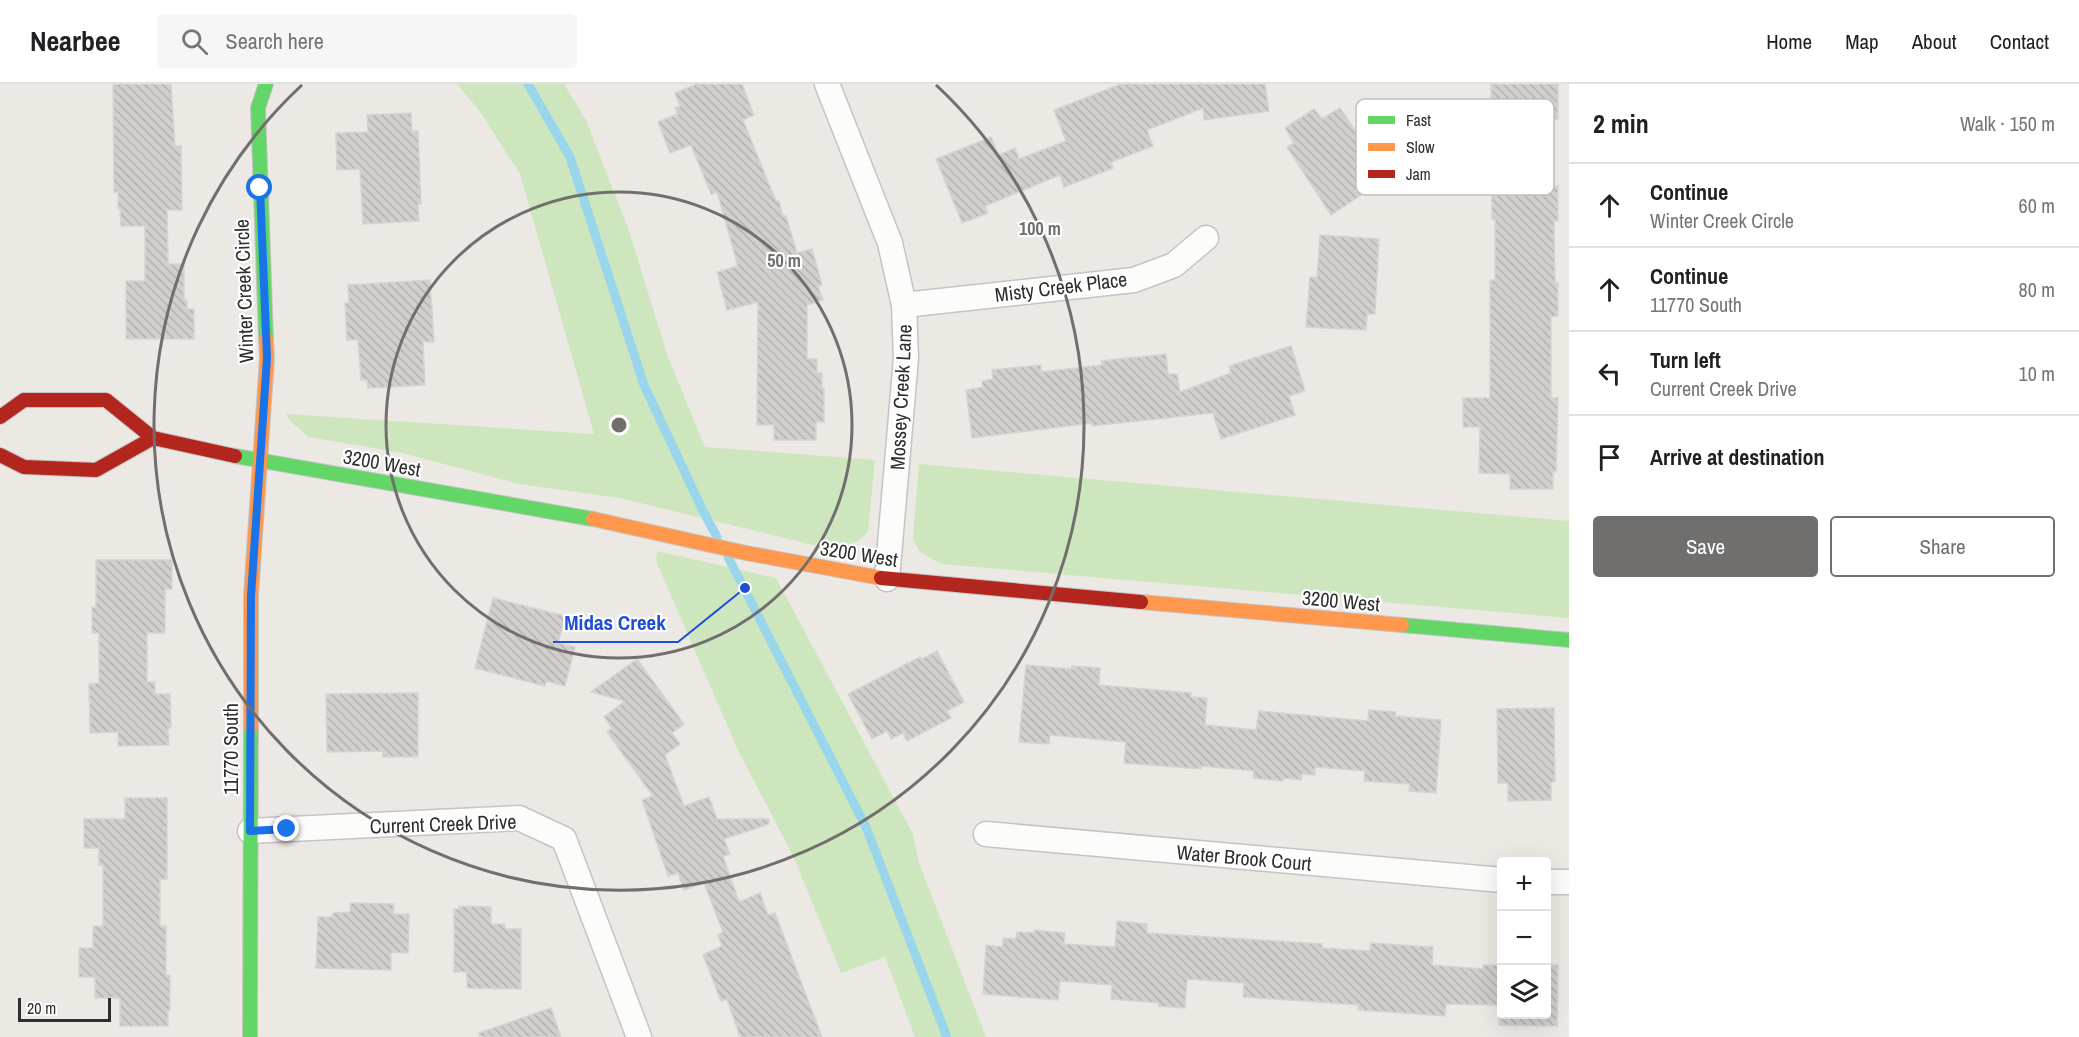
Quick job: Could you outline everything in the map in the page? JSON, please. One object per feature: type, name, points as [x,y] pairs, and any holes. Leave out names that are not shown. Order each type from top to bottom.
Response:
[{"type":"street","name":"Winter Creek Circle","points":[[258,461],[267,358],[258,108],[266,84]]},
{"type":"street","name":"Mossey Creek Lane","points":[[827,84],[890,243],[904,305],[906,358],[887,579]]},
{"type":"street","name":"Misty Creek Place","points":[[904,305],[1134,280],[1174,265],[1206,238]]},
{"type":"street","name":"3200 West","points":[[0,417],[24,400],[106,400],[153,438],[258,461],[607,521],[746,553],[887,579],[1569,640]]},
{"type":"street","points":[[0,455],[24,467],[96,470],[153,438]]},
{"type":"street","name":"11770 South","points":[[250,1037],[251,596],[258,461]]},
{"type":"street","name":"Current Creek Drive","points":[[250,831],[519,818],[564,839],[639,1037]]},
{"type":"street","name":"Water Brook Court","points":[[986,834],[1497,880]]},
{"type":"street","points":[[1551,882],[1569,882]]},
{"type":"green space","points":[[457,84],[564,84],[586,120],[629,231],[668,357],[705,447],[875,460],[868,531],[863,537],[850,545],[829,547],[813,545],[620,498],[518,484],[403,453],[309,437],[291,422],[286,414],[594,434],[520,174],[479,110]]},
{"type":"green space","points":[[919,464],[1569,521],[1569,618],[941,564],[920,552],[913,539]]},
{"type":"green space","points":[[657,551],[776,578],[913,834],[919,863],[986,1037],[915,1037],[885,957],[841,973],[794,858],[737,748],[656,561]]},
{"type":"building","points":[[113,84],[171,84],[175,146],[181,146],[182,210],[167,210],[168,264],[184,264],[184,300],[187,300],[187,309],[194,309],[194,339],[126,339],[126,281],[145,281],[145,226],[121,226],[118,192],[114,192]]},
{"type":"building","points":[[697,84],[742,84],[754,115],[743,120],[776,201],[779,201],[783,216],[786,216],[797,253],[812,249],[822,285],[818,286],[823,300],[807,305],[807,359],[817,359],[817,373],[822,373],[822,388],[824,388],[824,422],[816,422],[816,440],[774,440],[774,425],[757,425],[758,302],[727,310],[717,272],[738,266],[717,192],[711,194],[691,145],[670,153],[658,122],[678,114],[675,108],[680,106],[675,93]]},
{"type":"building","points":[[1121,84],[1265,84],[1269,111],[1204,120],[1203,108],[1147,130],[1153,146],[1111,162],[1113,168],[1064,187],[1060,175],[985,206],[988,213],[962,223],[936,159],[991,137],[999,155],[1015,148],[1019,159],[1066,141],[1054,110]]},
{"type":"building","points":[[1491,84],[1558,84],[1558,119],[1554,119],[1554,99],[1491,99]]},
{"type":"building","points":[[1340,108],[1356,132],[1356,195],[1361,195],[1331,215],[1287,147],[1294,143],[1285,128],[1314,109],[1322,119]]},
{"type":"building","points":[[411,113],[412,131],[418,131],[421,204],[418,204],[419,221],[363,224],[360,169],[337,170],[336,133],[368,132],[367,115]]},
{"type":"building","points":[[1554,186],[1558,186],[1558,221],[1554,221],[1558,316],[1551,317],[1551,398],[1558,398],[1556,472],[1553,472],[1553,489],[1510,489],[1510,474],[1479,473],[1480,427],[1463,427],[1463,398],[1490,398],[1490,280],[1495,280],[1495,219],[1492,219],[1492,195],[1554,195]]},
{"type":"building","points":[[1320,235],[1379,239],[1375,314],[1367,314],[1366,330],[1306,327],[1310,277],[1317,278]]},
{"type":"building","points":[[430,280],[434,342],[423,342],[425,385],[368,388],[367,380],[361,380],[358,340],[347,340],[345,303],[349,303],[348,285]]},
{"type":"building","points":[[1291,346],[1305,391],[1289,396],[1295,415],[1221,439],[1213,413],[1092,426],[1092,423],[972,438],[966,390],[983,387],[982,381],[993,379],[992,370],[1041,365],[1041,372],[1103,365],[1101,361],[1166,354],[1168,374],[1177,374],[1180,392],[1231,373],[1229,366]]},
{"type":"building","points":[[96,560],[172,560],[172,589],[165,589],[165,633],[147,633],[147,682],[155,682],[155,694],[170,694],[169,745],[118,746],[118,732],[90,733],[89,684],[99,683],[99,633],[92,633],[92,607],[96,607]]},
{"type":"building","points":[[493,598],[565,616],[558,643],[575,647],[565,686],[546,681],[545,686],[475,668]]},
{"type":"building","points":[[937,651],[964,702],[947,711],[951,718],[907,741],[903,733],[891,739],[887,731],[872,739],[848,694],[920,657],[922,659]]},
{"type":"building","points":[[637,659],[684,724],[672,733],[680,744],[665,755],[684,806],[709,797],[717,819],[769,819],[769,824],[724,839],[730,854],[723,856],[739,902],[760,893],[768,915],[775,913],[822,1037],[740,1037],[727,999],[721,1001],[703,955],[722,946],[718,935],[723,932],[704,883],[684,890],[678,873],[668,876],[642,800],[653,796],[607,732],[612,728],[604,717],[625,701],[591,692]]},
{"type":"building","points":[[1026,665],[1072,669],[1072,666],[1100,668],[1099,685],[1191,693],[1191,697],[1207,698],[1205,725],[1256,730],[1259,711],[1368,721],[1369,710],[1396,712],[1395,716],[1441,720],[1436,793],[1409,791],[1410,784],[1364,781],[1365,771],[1315,767],[1315,775],[1302,774],[1301,780],[1283,778],[1283,781],[1253,778],[1254,771],[1124,763],[1126,742],[1050,735],[1049,744],[1019,742]]},
{"type":"building","points":[[418,693],[418,757],[383,757],[383,751],[327,752],[326,694]]},
{"type":"building","points":[[1554,708],[1555,782],[1551,782],[1551,800],[1508,801],[1508,783],[1498,783],[1497,709]]},
{"type":"building","points":[[125,798],[167,798],[167,879],[160,879],[160,926],[166,926],[166,975],[170,975],[168,1026],[120,1026],[120,998],[95,998],[95,977],[79,977],[79,948],[93,948],[93,926],[103,926],[103,865],[99,865],[99,848],[84,848],[84,819],[125,819]]},
{"type":"building","points":[[350,903],[394,904],[393,914],[409,914],[408,953],[391,952],[391,970],[316,968],[318,917],[333,917],[333,913],[350,912]]},
{"type":"building","points":[[459,906],[491,907],[491,924],[505,924],[505,929],[521,929],[521,989],[467,988],[467,972],[454,972],[454,909],[459,909]]},
{"type":"building","points":[[1117,921],[1147,924],[1147,933],[1322,944],[1322,948],[1370,951],[1370,943],[1433,947],[1432,965],[1483,969],[1483,965],[1497,965],[1497,1005],[1446,1004],[1445,1016],[1358,1010],[1359,1005],[1243,997],[1244,983],[1187,979],[1185,1008],[1158,1006],[1159,1003],[1111,999],[1112,985],[1060,981],[1058,1000],[983,994],[986,945],[1003,947],[1003,938],[1016,939],[1017,932],[1034,933],[1034,930],[1065,933],[1064,944],[1115,947]]},
{"type":"building","points":[[1551,965],[1558,965],[1557,1026],[1499,1025],[1499,1019],[1551,1019]]},
{"type":"building","points":[[551,1008],[561,1037],[480,1037],[479,1033]]},
{"type":"waterway","points":[[528,84],[570,157],[644,385],[717,537]]},
{"type":"waterway","points":[[728,557],[866,827],[947,1037]]},
{"type":"traffic: fast","points":[[266,84],[258,108],[266,339]]},
{"type":"traffic: fast","points":[[235,456],[593,519]]},
{"type":"traffic: fast","points":[[1402,625],[1569,640]]},
{"type":"traffic: fast","points":[[250,1037],[251,727]]},
{"type":"traffic: slow","points":[[251,727],[251,595],[267,358],[266,339]]},
{"type":"traffic: slow","points":[[593,519],[746,553],[881,578]]},
{"type":"traffic: slow","points":[[1141,602],[1402,625]]},
{"type":"traffic: jam","points":[[0,417],[24,400],[106,400],[153,438],[235,456]]},
{"type":"traffic: jam","points":[[0,455],[24,467],[96,470],[153,438]]},
{"type":"traffic: jam","points":[[881,578],[1141,602]]},
{"type":"place","name":"Midas Creek","points":[[745,588]]},
{"type":"route","points":[[260,188],[267,358],[258,461],[251,596],[250,831],[287,829]]}]
